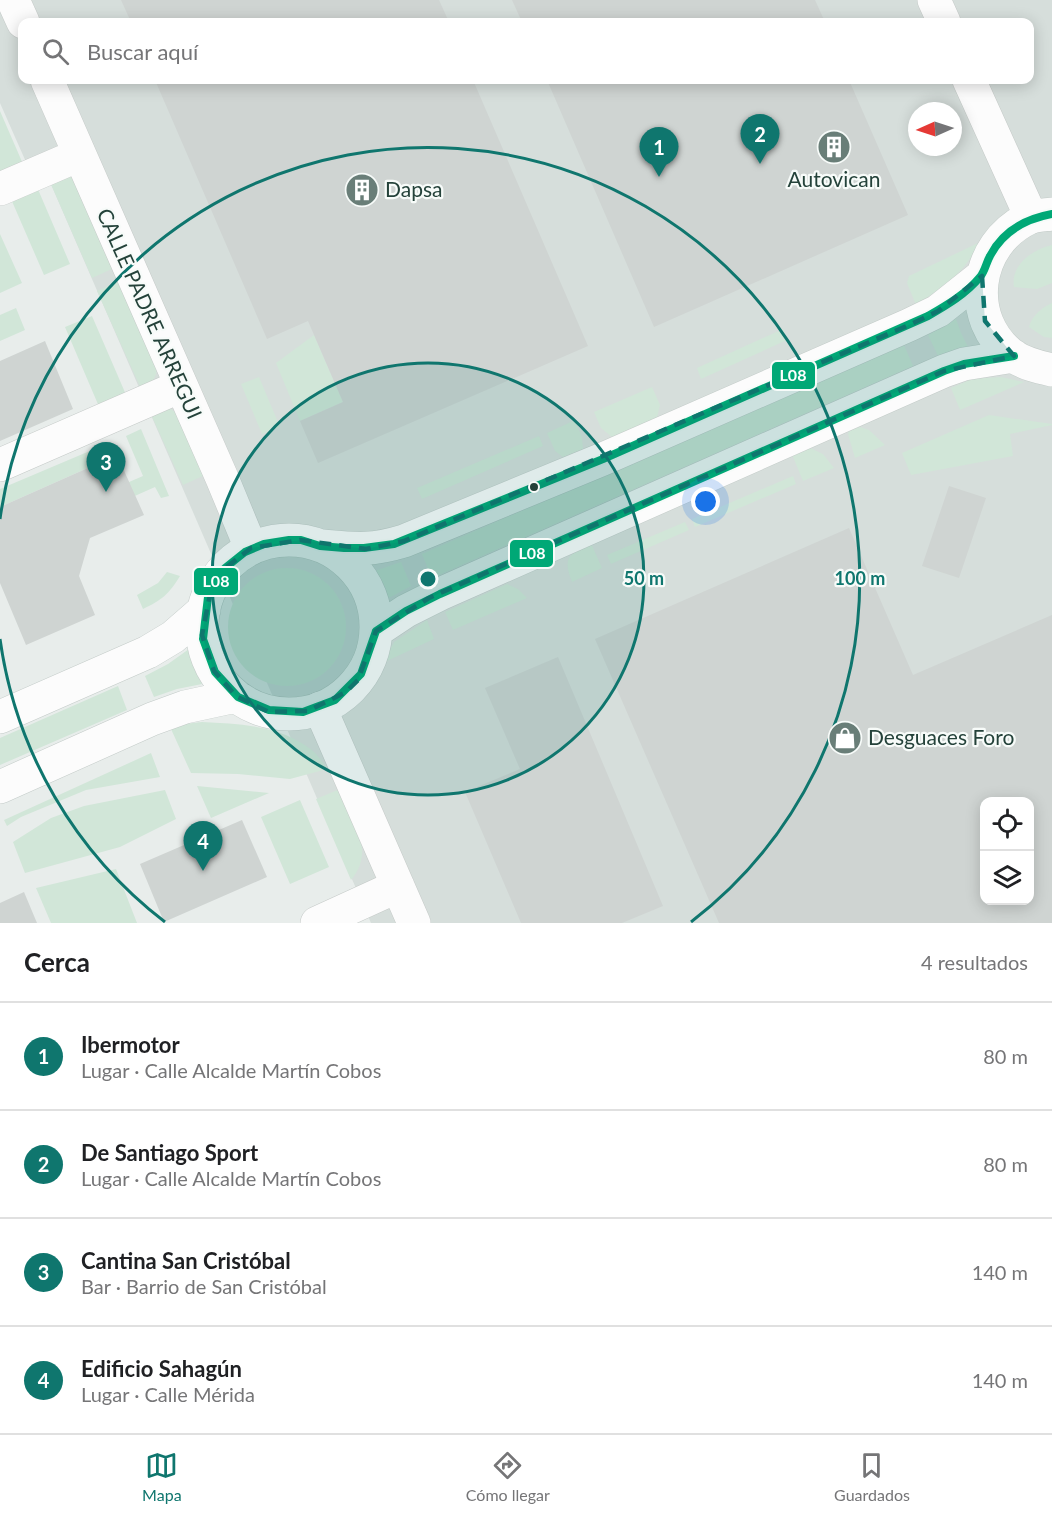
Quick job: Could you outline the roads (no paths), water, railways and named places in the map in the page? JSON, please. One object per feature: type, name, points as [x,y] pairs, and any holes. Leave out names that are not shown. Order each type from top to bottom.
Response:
[{"type":"main road","points":[[13,0],[21,18]]},
{"type":"main road","points":[[934,0],[942,18]]},
{"type":"main road","name":"CALLE PADRE ARREGUI","points":[[49,84],[251,548]]},
{"type":"main road","points":[[971,84],[1042,215],[1017,225],[1001,239],[989,256],[982,276],[980,299],[986,321],[997,341],[1014,356],[1032,366],[1052,370]]},
{"type":"main road","points":[[0,189],[79,155]]},
{"type":"main road","points":[[323,546],[352,567],[364,582],[371,600],[376,631],[373,649],[358,680],[346,692],[320,708],[289,714],[269,712],[236,696],[224,684],[214,671],[206,653],[202,635],[204,610],[211,589],[224,569],[236,557],[251,548],[275,541],[300,540],[323,546],[366,549],[381,548],[404,541],[613,454],[909,325],[938,311],[982,276]]},
{"type":"main road","points":[[376,631],[406,611],[440,594],[944,371],[964,364],[1014,356]]},
{"type":"main road","points":[[0,465],[181,386]]},
{"type":"main road","points":[[0,717],[148,652],[173,636],[204,610]]},
{"type":"main road","points":[[0,787],[159,716],[185,707],[236,696]]},
{"type":"main road","points":[[320,708],[414,923]]},
{"type":"main road","points":[[317,923],[398,886]]},
{"type":"place","name":"Autovican","points":[[834,147]]},
{"type":"place","name":"De Santiago Sport","points":[[760,164]]},
{"type":"place","name":"Ibermotor","points":[[659,177]]},
{"type":"place","name":"Dapsa","points":[[362,190]]},
{"type":"place","name":"Cantina San Cristóbal","points":[[106,492]]},
{"type":"place","name":"Desguaces Foro","points":[[845,738]]},
{"type":"place","name":"Edificio Sahagún","points":[[203,871]]}]
